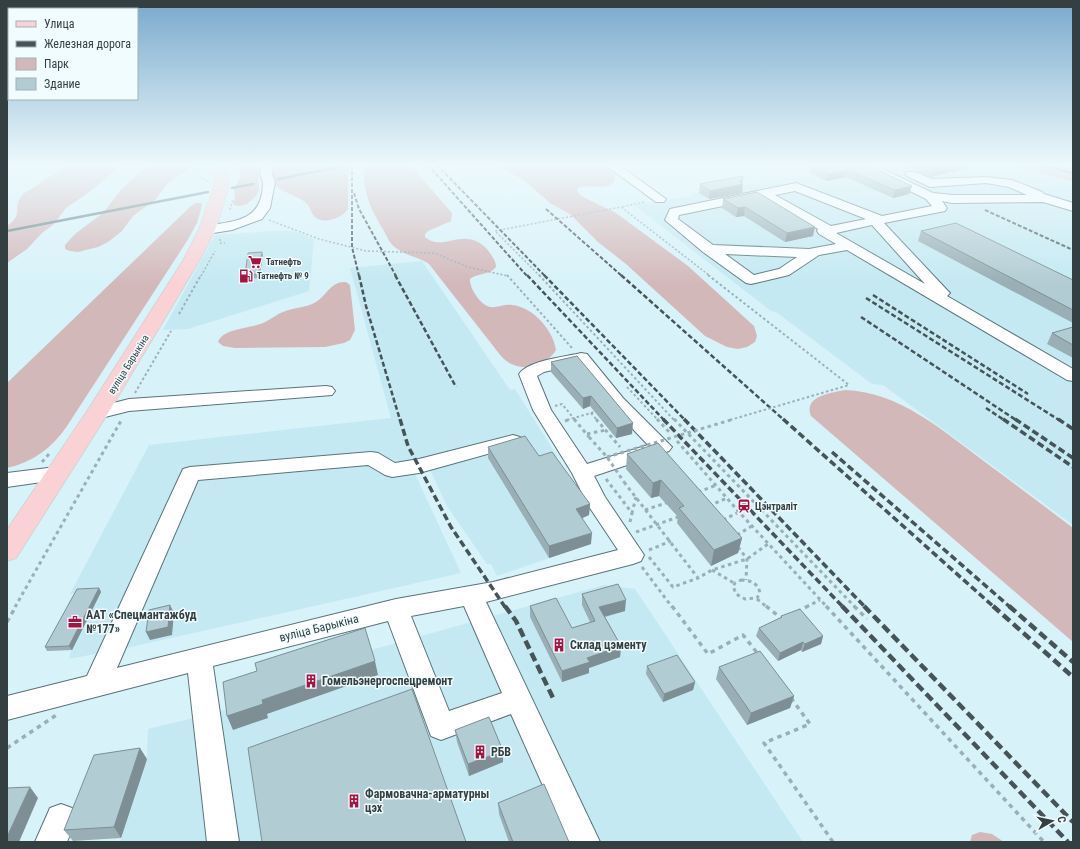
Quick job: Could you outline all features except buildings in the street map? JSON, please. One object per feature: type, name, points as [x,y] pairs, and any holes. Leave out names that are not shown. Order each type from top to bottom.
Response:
[{"type":"main road","name":"вуліца Барыкіна","points":[[7,551],[97,413],[183,274],[207,230],[216,205]]},
{"type":"street","points":[[207,230],[232,226],[257,216],[264,208],[265,205]]},
{"type":"street","points":[[711,205],[674,212],[671,220],[751,280],[784,272],[815,251],[849,246]]},
{"type":"street","points":[[784,205],[829,230]]},
{"type":"street","points":[[840,205],[878,220],[955,307]]},
{"type":"street","points":[[938,205],[941,208],[824,231],[1073,376]]},
{"type":"street","points":[[708,249],[812,253]]},
{"type":"street","points":[[591,473],[623,463],[662,447],[622,395],[581,358],[538,368],[528,374],[542,410],[551,424],[591,473],[596,500],[632,545]]},
{"type":"street","points":[[97,413],[129,405],[326,391]]},
{"type":"street","points":[[96,684],[190,474],[371,458],[392,470],[418,466],[520,440]]},
{"type":"street","points":[[7,480],[56,474]]},
{"type":"street","name":"вуліца Барыкіна","points":[[7,708],[96,684],[396,609],[493,591],[632,545]]},
{"type":"street","points":[[471,594],[584,842]]},
{"type":"street","points":[[396,609],[441,727],[519,698]]},
{"type":"street","points":[[199,659],[222,842]]},
{"type":"path","points":[[629,205],[495,231],[533,269],[720,469],[867,620]]},
{"type":"path","points":[[607,457],[849,385],[621,206]]},
{"type":"path","points":[[257,216],[319,238],[366,252],[434,253],[468,267],[506,275],[581,358]]},
{"type":"path","points":[[179,314],[215,251]]},
{"type":"path","points":[[7,622],[102,457],[129,405],[171,331]]},
{"type":"path","points":[[622,395],[635,396],[768,544],[1044,842]]},
{"type":"path","points":[[622,395],[635,396]]},
{"type":"path","points":[[551,424],[556,424],[614,407],[622,395]]},
{"type":"path","points":[[591,413],[606,430],[623,463],[612,469]]},
{"type":"path","points":[[587,434],[606,430]]},
{"type":"path","points":[[688,432],[720,469]]},
{"type":"path","points":[[589,438],[607,457],[624,482],[671,541],[698,578]]},
{"type":"path","points":[[591,473],[632,513]]},
{"type":"path","points":[[693,493],[716,485]]},
{"type":"path","points":[[628,528],[636,497]]},
{"type":"path","points":[[705,507],[727,498]]},
{"type":"path","points":[[646,510],[666,503]]},
{"type":"path","points":[[718,523],[739,512]]},
{"type":"path","points":[[678,517],[658,525],[632,545],[708,654],[743,635],[762,660]]},
{"type":"path","points":[[732,538],[752,526]]},
{"type":"path","points":[[671,541],[645,552],[673,587],[698,578],[712,570],[747,559],[768,544]]},
{"type":"path","points":[[735,543],[747,559],[746,580]]},
{"type":"path","points":[[712,570],[734,583]]},
{"type":"path","points":[[734,583],[741,580],[746,580],[758,586],[760,593],[757,598]]},
{"type":"path","points":[[734,583],[732,590],[737,596],[745,600],[757,598]]},
{"type":"path","points":[[757,598],[782,620],[788,616]]},
{"type":"path","points":[[795,613],[820,600]]},
{"type":"path","points":[[786,692],[810,724],[764,742],[833,842]]},
{"type":"path","points":[[7,748],[64,710]]},
{"type":"shaded area","points":[[634,205],[1073,205],[1073,525],[883,385],[872,384],[776,312],[771,311]]},
{"type":"shaded area","points":[[294,231],[314,239],[309,291],[188,329],[163,330],[215,235]]},
{"type":"shaded area","name":"ААТ «Спецмантажбуд №177»","points":[[422,261],[510,390],[515,389],[557,456],[552,463],[576,521],[591,544],[497,576],[491,564],[487,564],[447,506],[430,470],[415,474],[461,573],[131,647],[69,659],[71,650],[47,651],[78,593],[70,594],[149,445],[391,418],[350,268]]},
{"type":"shaded area","points":[[604,585],[635,589],[803,842],[120,842],[147,759],[148,729],[230,709],[371,650]]},
{"type":"green space","points":[[18,205],[71,205],[66,208],[54,224],[42,233],[27,249],[7,263],[7,226],[12,222],[17,214]]},
{"type":"green space","points":[[110,205],[149,205],[133,216],[122,231],[108,242],[98,247],[78,252],[65,249],[65,245],[75,234],[103,213]]},
{"type":"green space","points":[[192,205],[202,205],[197,223],[187,241],[67,426],[55,441],[41,453],[25,462],[7,468],[7,383]]},
{"type":"green space","points":[[308,205],[348,205],[348,209],[337,218],[323,220],[313,215]]},
{"type":"green space","points":[[370,205],[445,205],[452,213],[451,221],[428,231],[425,234],[425,237],[432,241],[440,242],[464,239],[473,240],[481,244],[490,253],[495,261],[496,267],[493,270],[470,279],[471,287],[476,296],[479,300],[490,307],[512,305],[527,310],[534,315],[541,321],[551,335],[556,350],[553,355],[538,365],[525,367],[520,367],[507,361],[501,356],[429,264],[400,251],[390,242]]},
{"type":"green space","points":[[553,205],[599,205],[616,213],[688,266],[754,326],[757,336],[755,342],[747,347],[738,349],[727,347],[705,336],[626,264],[598,242],[570,214]]},
{"type":"green space","points":[[341,282],[346,282],[350,285],[355,330],[350,340],[344,343],[325,347],[235,348],[223,346],[218,342],[221,337],[232,331],[261,324],[287,310],[312,304],[320,299],[333,286]]},
{"type":"green space","points":[[845,390],[865,392],[884,398],[902,405],[920,415],[937,426],[1073,528],[1073,642],[811,416],[811,404],[815,400],[826,394]]},
{"type":"green space","points":[[980,832],[992,834],[1004,842],[970,842],[972,835]]},
{"type":"waterway","points":[[7,231],[143,205]]},
{"type":"railway","points":[[352,205],[352,247],[359,276]]},
{"type":"railway","points":[[358,205],[396,276]]},
{"type":"railway","points":[[463,205],[527,276]]},
{"type":"railway","points":[[476,205],[545,276]]},
{"type":"railway","points":[[546,209],[622,276]]},
{"type":"railway","points":[[985,210],[1073,250]]},
{"type":"railway","points":[[359,275],[366,306],[400,420]]},
{"type":"railway","points":[[395,275],[456,387]]},
{"type":"railway","points":[[527,275],[664,420]]},
{"type":"railway","points":[[544,275],[685,420]]},
{"type":"railway","points":[[621,275],[784,420]]},
{"type":"railway","points":[[873,295],[1028,394]]},
{"type":"railway","points":[[866,298],[1059,420]]},
{"type":"railway","points":[[861,317],[1016,420]]},
{"type":"railway","points":[[986,408],[1004,420]]},
{"type":"railway","points":[[400,419],[408,446],[451,527],[505,607]]},
{"type":"railway","points":[[663,419],[843,607]]},
{"type":"railway","points":[[684,419],[865,607]]},
{"type":"railway","points":[[783,419],[994,607]]},
{"type":"railway","points":[[1003,419],[1073,467]]},
{"type":"railway","points":[[1015,419],[1073,458]]},
{"type":"railway","points":[[1058,419],[1073,429]]},
{"type":"railway","points":[[832,452],[1010,607]]},
{"type":"railway","points":[[505,606],[516,621],[554,700]]},
{"type":"railway","points":[[842,606],[1068,842]]},
{"type":"railway","points":[[864,606],[1073,822]]},
{"type":"railway","points":[[993,606],[1073,677]]},
{"type":"railway","points":[[1009,606],[1073,662]]},
{"type":"place","name":"Татнефть","points":[[255,262]]},
{"type":"place","name":"Татнефть № 9","points":[[246,276]]},
{"type":"place","name":"Цэнтраліт","points":[[744,506]]},
{"type":"place","name":"ААТ «Спецмантажбуд №177»","points":[[75,622]]},
{"type":"place","name":"Склад цэменту","points":[[559,645]]},
{"type":"place","name":"Гомельэнергоспецремонт","points":[[311,681]]},
{"type":"place","name":"РБВ","points":[[480,752]]},
{"type":"place","name":"Фармовачна-арматурны цэх","points":[[354,801]]}]
